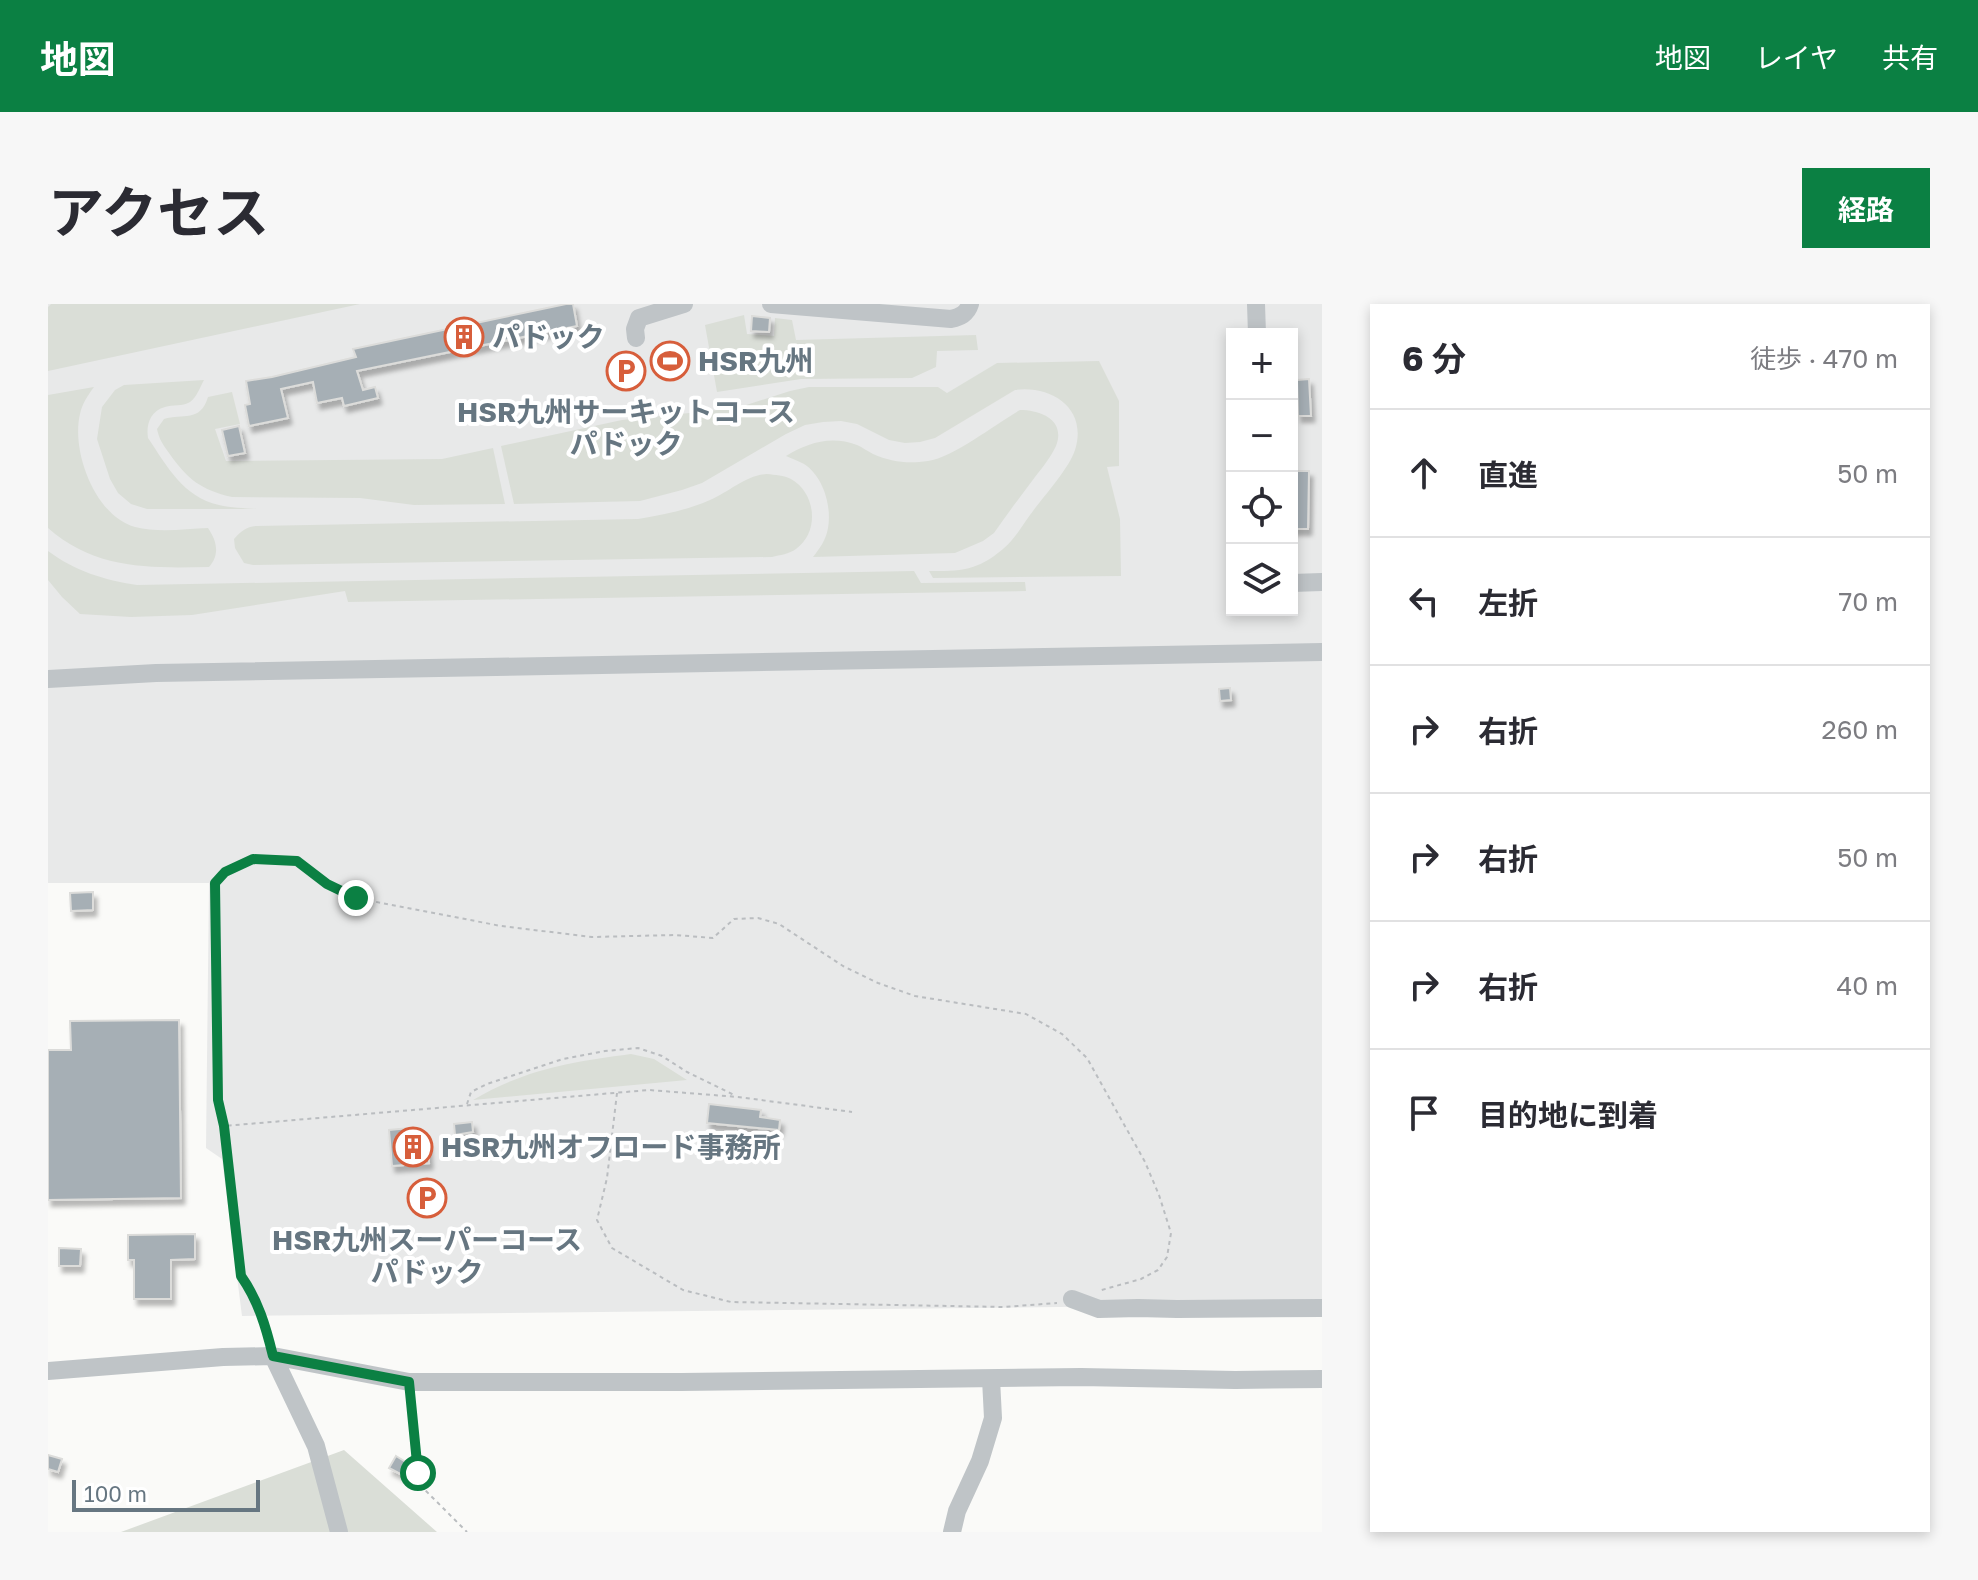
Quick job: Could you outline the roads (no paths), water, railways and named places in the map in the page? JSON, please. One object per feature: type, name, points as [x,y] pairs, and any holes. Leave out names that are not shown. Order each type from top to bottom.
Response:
[{"type":"street","points":[[636,338],[639,318],[684,304]]},
{"type":"street","points":[[771,304],[951,319],[962,316],[970,304]]},
{"type":"street","points":[[1256,304],[1257,328]]},
{"type":"street","points":[[1298,583],[1322,582]]},
{"type":"street","points":[[48,679],[156,673],[1322,652]]},
{"type":"street","points":[[1072,1299],[1099,1309],[1322,1308]]},
{"type":"street","points":[[273,1356],[316,1446],[339,1532]]},
{"type":"street","points":[[48,1371],[273,1356],[409,1382],[1081,1377],[1322,1379]]},
{"type":"street","points":[[952,1532],[957,1511],[980,1461],[993,1418],[991,1379]]},
{"type":"place","name":"パドック","points":[[464,337]]},
{"type":"place","name":"HSR九州","points":[[670,361]]},
{"type":"place","name":"HSR九州サーキットコース パドック","points":[[626,371]]},
{"type":"place","name":"HSR九州オフロード事務所","points":[[413,1147]]},
{"type":"place","name":"HSR九州スーパーコース パドック","points":[[427,1198]]}]
